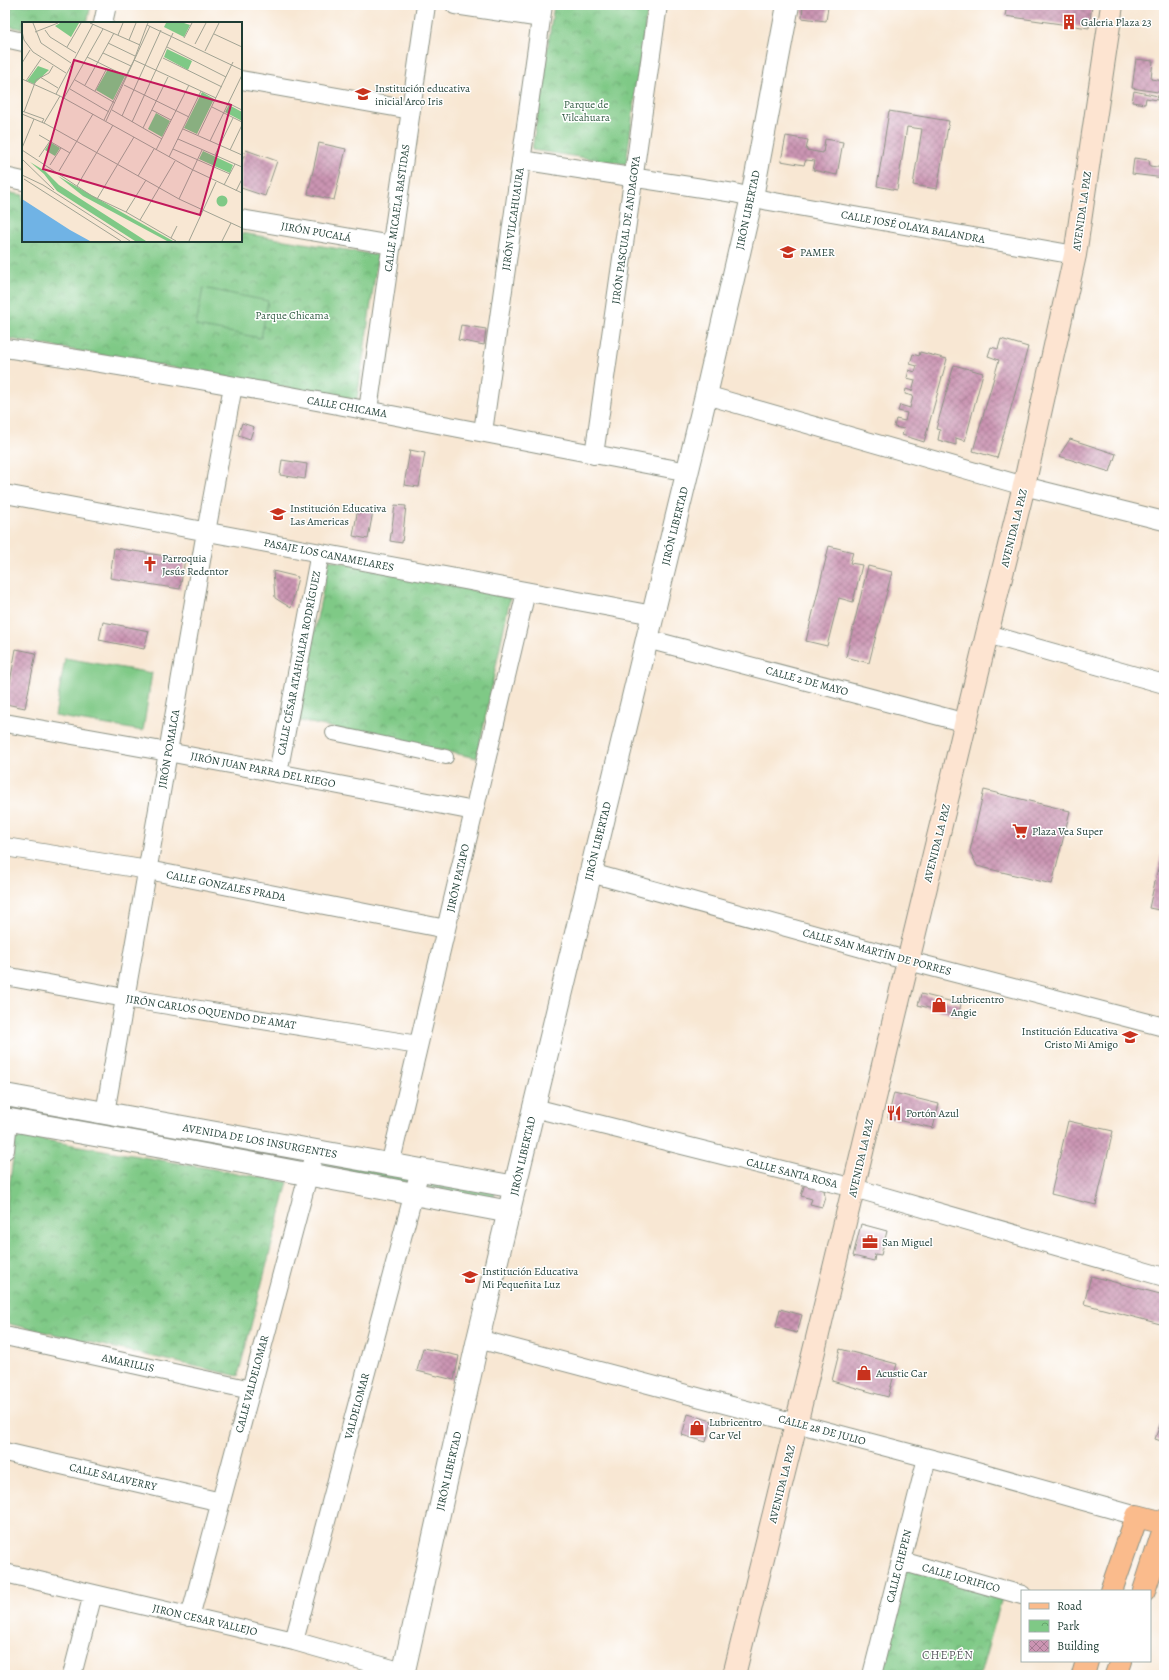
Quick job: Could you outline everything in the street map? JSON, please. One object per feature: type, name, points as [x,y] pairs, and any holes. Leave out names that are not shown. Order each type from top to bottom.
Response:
[{"type":"main road","name":"AVENIDA LA PAZ","points":[[734,1675],[797,1423],[1024,486],[1075,256],[1112,5]]},
{"type":"main road","name":"CALLE 28 DE JULIO","points":[[1136,1516],[1164,1523]]},
{"type":"main road","points":[[1111,1590],[1136,1516]]},
{"type":"main road","points":[[1144,1590],[1164,1529]]},
{"type":"main road","points":[[1083,1675],[1088,1662]]},
{"type":"main road","points":[[1116,1675],[1121,1662]]},
{"type":"street","points":[[103,22],[107,5]]},
{"type":"street","name":"CALLE MICAELA BASTIDAS","points":[[368,410],[426,5]]},
{"type":"street","points":[[455,5],[542,12]]},
{"type":"street","name":"JIRÓN PASCUAL DE ANDAGOYA","points":[[594,455],[658,5]]},
{"type":"street","name":"JIRÓN LIBERTAD","points":[[403,1673],[478,1339],[510,1212],[590,873],[688,472],[752,198],[788,5]]},
{"type":"street","name":"JIRÓN VILCAHUAURA","points":[[483,432],[542,12]]},
{"type":"street","points":[[5,38],[22,42]]},
{"type":"street","points":[[242,80],[411,110]]},
{"type":"street","name":"CALLE JOSÉ OLAYA BALANDRA","points":[[521,160],[734,193],[752,198],[1075,256]]},
{"type":"street","points":[[5,178],[22,181]]},
{"type":"street","name":"JIRÓN PUCALÁ","points":[[242,219],[392,245]]},
{"type":"street","name":"CALLE CHICAMA","points":[[5,348],[103,362],[368,410],[688,472]]},
{"type":"street","name":"JIRÓN POMALCA","points":[[104,1112],[148,870],[206,531],[233,386]]},
{"type":"street","points":[[706,395],[1024,486],[1164,522]]},
{"type":"street","name":"PASAJE LOS CANAMELARES","points":[[5,494],[653,616]]},
{"type":"street","name":"CALLE CÉSAR ATAHUALPA RODRÍGUEZ","points":[[278,773],[320,553]]},
{"type":"street","name":"JIRÓN PATAPO","points":[[390,1165],[526,592]]},
{"type":"street","points":[[987,634],[1164,684]]},
{"type":"street","name":"CALLE 2 DE MAYO","points":[[647,639],[966,723]]},
{"type":"street","name":"JIRÓN JUAN PARRA DEL RIEGO","points":[[5,723],[168,752],[474,811]]},
{"type":"street","points":[[333,733],[446,757]]},
{"type":"street","name":"CALLE GONZALES PRADA","points":[[5,847],[148,870],[446,929]]},
{"type":"street","name":"CALLE SAN MARTÍN DE PORRES","points":[[590,873],[908,961],[1164,1027]]},
{"type":"street","name":"JIRÓN CARLOS OQUENDO DE AMAT","points":[[5,976],[125,998],[418,1045]]},
{"type":"street","name":"AVENIDA DE LOS INSURGENTES","points":[[5,1094],[515,1187]]},
{"type":"street","name":"CALLE SANTA ROSA","points":[[534,1108],[854,1188],[1164,1277]]},
{"type":"street","points":[[5,1150],[7,1120]]},
{"type":"street","name":"AVENIDA DE LOS INSURGENTES","points":[[7,1120],[510,1212]]},
{"type":"street","name":"CALLE VALDELOMAR","points":[[190,1617],[315,1150]]},
{"type":"street","name":"VALDELOMAR","points":[[294,1641],[420,1170]]},
{"type":"street","name":"AMARILLIS","points":[[5,1336],[251,1390]]},
{"type":"street","name":"CALLE 28 DE JULIO","points":[[478,1339],[797,1423],[1136,1516]]},
{"type":"street","name":"CALLE SALAVERRY","points":[[5,1452],[221,1502]]},
{"type":"street","name":"CALLE CHEPEN","points":[[872,1675],[927,1458]]},
{"type":"street","name":"CALLE LORIFICO","points":[[901,1561],[1021,1595]]},
{"type":"street","name":"JIRON CESAR VALLEJO","points":[[5,1574],[294,1641],[403,1673]]},
{"type":"street","points":[[72,1675],[93,1594]]},
{"type":"green space","points":[[12,5],[91,5],[87,22],[22,22],[22,29],[8,26]]},
{"type":"green space","name":"Parque de Vilcahuara","points":[[554,5],[648,5],[626,164],[532,150]]},
{"type":"green space","name":"Parque Chicama","points":[[5,192],[22,195],[22,242],[242,242],[242,233],[378,255],[357,400],[5,338]]},
{"type":"green space","points":[[203,288],[268,301],[261,338],[196,326]]},
{"type":"green space","points":[[329,560],[510,598],[477,758],[296,720]]},
{"type":"green space","points":[[65,658],[152,673],[143,731],[55,716]]},
{"type":"green space","points":[[16,1135],[288,1182],[238,1376],[5,1323],[5,1219]]},
{"type":"green space","points":[[318,1157],[496,1191],[493,1200],[315,1164]]},
{"type":"green space","points":[[903,1567],[1002,1598],[980,1675],[877,1675]]},
{"type":"building","points":[[803,5],[828,7],[826,21],[802,18]]},
{"type":"building","name":"Galeria Plaza 23","points":[[1007,5],[1092,5],[1089,28],[1005,16]]},
{"type":"building","points":[[1136,59],[1153,61],[1151,79],[1164,81],[1164,93],[1132,88]]},
{"type":"building","points":[[1134,91],[1158,96],[1157,100],[1146,98],[1145,104],[1132,102]]},
{"type":"building","points":[[889,111],[949,121],[937,189],[913,185],[922,129],[907,127],[897,190],[877,186]]},
{"type":"building","points":[[786,136],[808,140],[806,150],[823,153],[825,139],[843,142],[837,175],[813,170],[815,161],[806,160],[804,165],[781,161]]},
{"type":"building","points":[[319,143],[346,149],[334,200],[308,194]]},
{"type":"building","points":[[246,150],[277,161],[265,196],[242,188],[242,161]]},
{"type":"building","points":[[1134,158],[1149,160],[1150,166],[1164,168],[1164,178],[1132,174]]},
{"type":"building","points":[[461,325],[486,329],[484,345],[458,340]]},
{"type":"building","points":[[1001,339],[1028,347],[997,458],[973,451],[999,360],[988,356],[991,347],[998,349]]},
{"type":"building","points":[[920,352],[947,359],[924,442],[902,435],[904,429],[894,427],[896,419],[905,421],[907,413],[898,411],[900,405],[910,408],[913,396],[905,394],[906,389],[912,391],[915,380],[907,378],[909,370],[915,372],[917,366],[910,364],[913,354],[919,356]]},
{"type":"building","points":[[954,365],[983,373],[965,441],[956,438],[956,445],[938,440],[940,430],[936,429]]},
{"type":"building","points":[[242,423],[254,427],[250,439],[238,435]]},
{"type":"building","points":[[1070,439],[1116,454],[1110,472],[1059,456]]},
{"type":"building","points":[[410,450],[425,453],[419,487],[404,485]]},
{"type":"building","points":[[282,460],[307,464],[305,479],[280,475]]},
{"type":"building","points":[[395,505],[406,506],[402,543],[390,541]]},
{"type":"building","points":[[358,508],[373,511],[368,539],[353,536]]},
{"type":"building","points":[[829,546],[853,552],[850,563],[862,565],[853,602],[839,598],[827,646],[806,641]]},
{"type":"building","points":[[114,548],[185,559],[180,589],[110,578]]},
{"type":"building","points":[[868,566],[892,572],[869,663],[846,657]]},
{"type":"building","points":[[273,571],[298,577],[291,608],[275,598]]},
{"type":"building","points":[[103,622],[149,631],[144,649],[99,640]]},
{"type":"building","points":[[16,649],[36,653],[25,708],[6,704]]},
{"type":"building","name":"Plaza Vea Super","points":[[984,790],[1070,811],[1052,884],[977,866],[970,851]]},
{"type":"building","points":[[1164,847],[1164,911],[1149,908]]},
{"type":"building","name":"Lubricentro Angie","points":[[921,994],[961,1004],[958,1016],[918,1005]]},
{"type":"building","points":[[894,1093],[939,1104],[933,1128],[888,1118]]},
{"type":"building","points":[[1068,1121],[1113,1131],[1096,1205],[1051,1194]]},
{"type":"building","points":[[805,1183],[824,1189],[825,1197],[822,1207],[810,1204],[812,1199],[801,1196]]},
{"type":"building","name":"San Miguel","points":[[861,1224],[887,1231],[881,1255],[875,1254],[874,1261],[853,1256]]},
{"type":"building","points":[[1091,1276],[1164,1295],[1164,1325],[1084,1304]]},
{"type":"building","points":[[780,1309],[802,1315],[797,1333],[776,1327]]},
{"type":"building","points":[[423,1348],[459,1356],[454,1380],[417,1371]]},
{"type":"building","name":"Acustic Car","points":[[840,1349],[897,1364],[888,1397],[832,1381]]},
{"type":"building","points":[[1164,1413],[1164,1442],[1155,1439]]},
{"type":"building","name":"Lubricentro Car Vel","points":[[688,1414],[712,1421],[706,1442],[682,1435]]},
{"type":"place","name":"Galeria Plaza 23","points":[[1069,22]]},
{"type":"place","name":"Institución educativa inicial Arco Iris","points":[[363,94]]},
{"type":"place","name":"PAMER","points":[[788,252]]},
{"type":"place","name":"Institución Educativa Las Americas","points":[[278,514]]},
{"type":"place","name":"Parroquia Jesús Redentor","points":[[150,564]]},
{"type":"place","name":"Plaza Vea Super","points":[[1020,831]]},
{"type":"place","name":"Lubricentro Angie","points":[[939,1005]]},
{"type":"place","name":"Institución Educativa Cristo Mi Amigo","points":[[1130,1037]]},
{"type":"place","name":"Portón Azul","points":[[894,1113]]},
{"type":"place","name":"San Miguel","points":[[870,1242]]},
{"type":"place","name":"Institución Educativa Mi Pequeñita Luz","points":[[470,1277]]},
{"type":"place","name":"Acustic Car","points":[[864,1373]]},
{"type":"place","name":"Lubricentro Car Vel","points":[[697,1428]]},
{"type":"district","name":"CHEPÉN","points":[[948,1655]]}]
